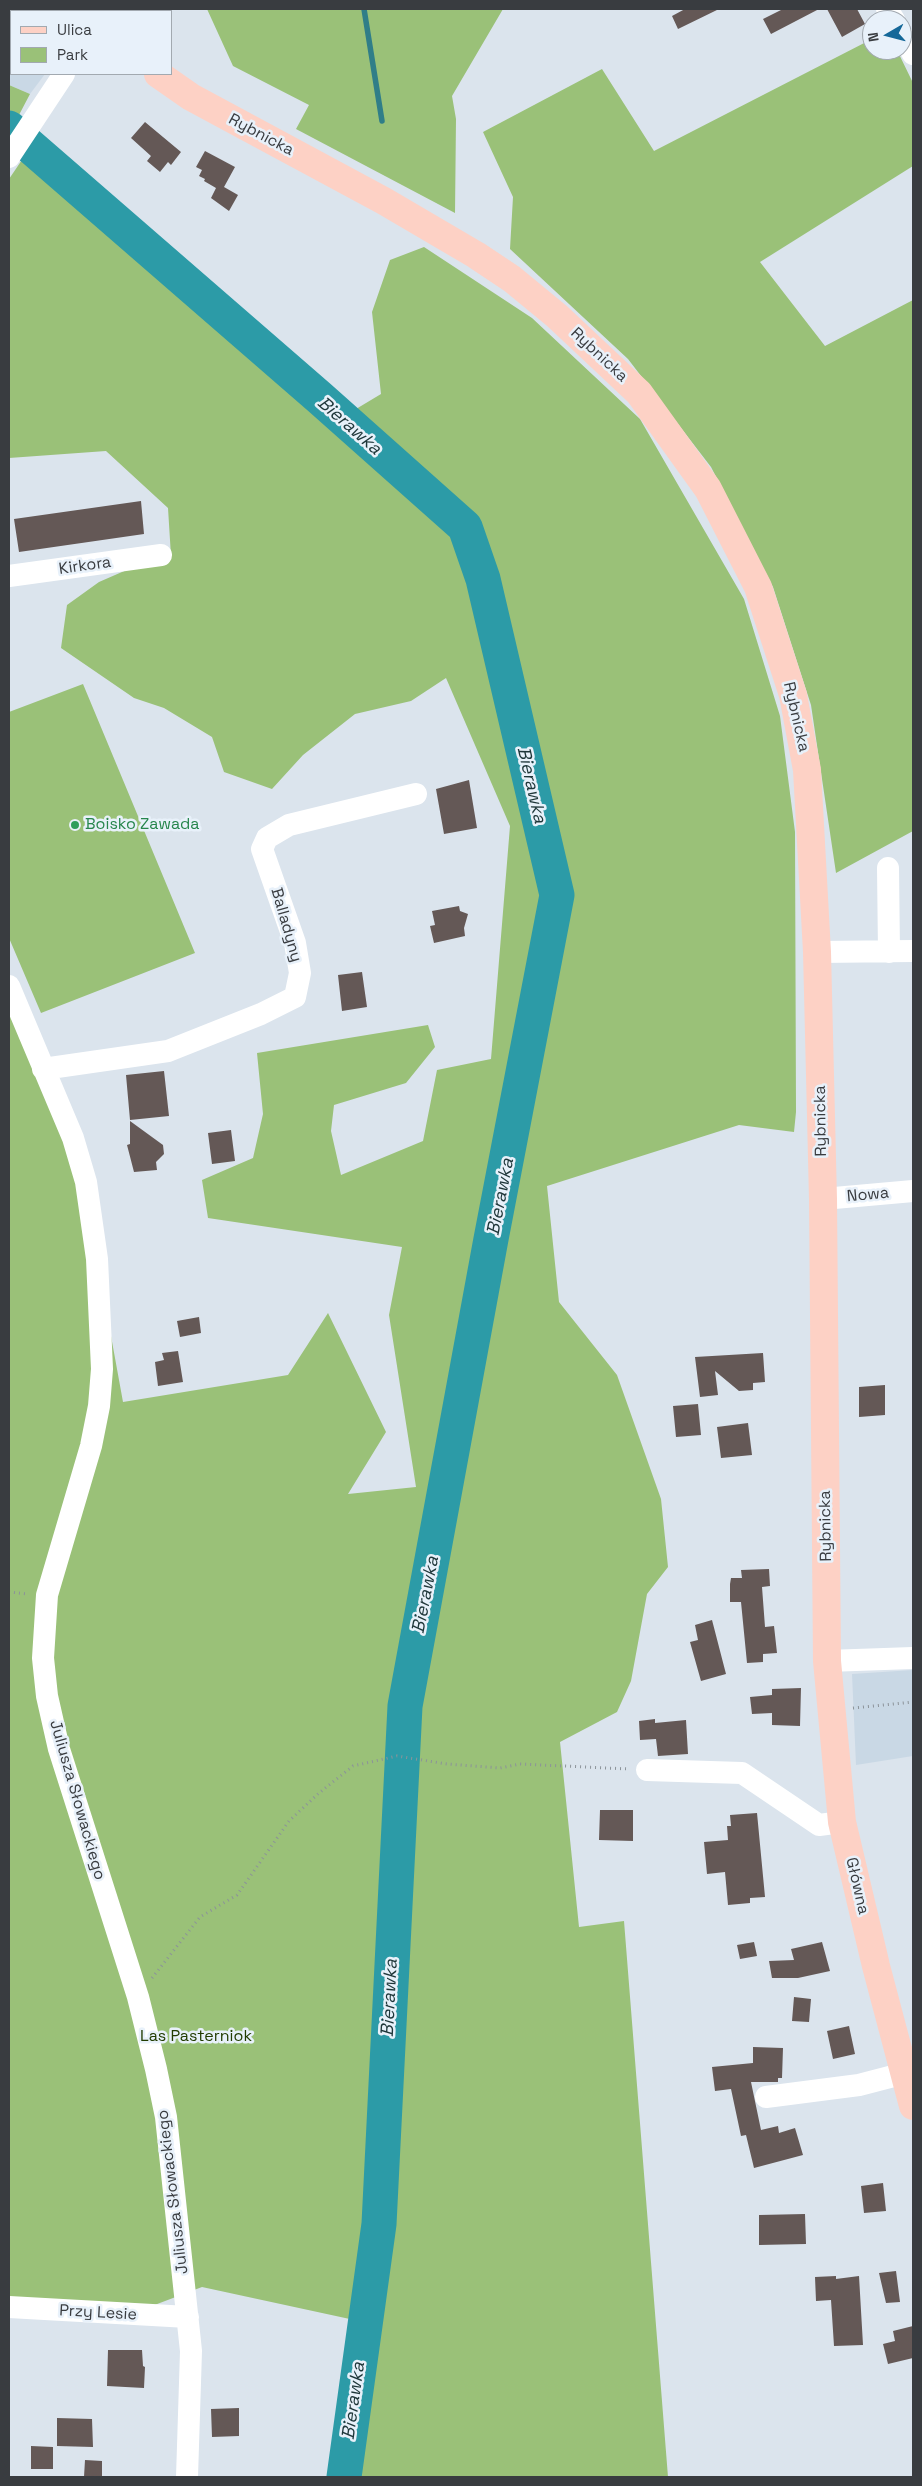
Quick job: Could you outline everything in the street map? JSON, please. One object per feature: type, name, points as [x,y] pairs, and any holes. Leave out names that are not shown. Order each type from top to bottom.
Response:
[{"type":"main road","name":"Rybnicka","points":[[159,75],[191,97],[384,201],[512,279],[557,316],[639,393],[708,489],[754,578],[793,695],[808,770],[817,952],[823,1199],[827,1661]]},
{"type":"main road","name":"Główna","points":[[827,1661],[842,1822],[876,1966],[906,2060],[913,2106]]},
{"type":"street","points":[[12,152],[43,105],[57,76]]},
{"type":"street","name":"Kirkora","points":[[9,576],[161,555]]},
{"type":"street","name":"Balladyny","points":[[43,1069],[168,1051],[261,1014],[295,997],[300,974],[295,943],[262,849],[267,838],[290,825],[416,794]]},
{"type":"street","points":[[888,868],[889,952]]},
{"type":"street","points":[[817,952],[913,951]]},
{"type":"street","name":"Juliusza Słowackiego","points":[[9,986],[72,1138],[86,1182],[97,1259],[102,1369],[99,1406],[91,1446],[47,1595],[43,1658],[47,1696],[58,1749],[138,1997],[166,2117],[190,2351],[187,2477]]},
{"type":"street","name":"Nowa","points":[[823,1199],[913,1191]]},
{"type":"street","points":[[827,1661],[913,1658]]},
{"type":"street","points":[[647,1770],[742,1773],[819,1825],[842,1822]]},
{"type":"street","points":[[766,2097],[859,2085],[906,2060]]},
{"type":"street","name":"Przy Lesie","points":[[9,2307],[188,2317]]},
{"type":"path","points":[[832,1711],[913,1702]]},
{"type":"path","points":[[138,1997],[200,1917],[236,1896],[289,1821],[319,1793],[353,1766],[397,1756],[447,1764],[500,1768],[520,1764],[647,1770]]},
{"type":"shaded area","points":[[9,9],[52,9],[10,10],[10,75],[44,75],[30,94],[9,85]]},
{"type":"shaded area","points":[[913,1670],[913,1756],[856,1765],[852,1674]]},
{"type":"green space","points":[[207,9],[503,9],[452,96],[456,119],[455,213],[296,129],[309,105],[233,66]]},
{"type":"green space","points":[[862,44],[862,60],[902,60],[913,83],[913,166],[760,262],[825,346],[913,300],[913,831],[836,873],[811,705],[773,587],[711,467],[628,359],[510,249],[513,197],[483,132],[602,69],[654,151]]},
{"type":"green space","points":[[9,85],[30,94],[9,134]]},
{"type":"green space","name":"Las Pasterniok","points":[[26,154],[331,424],[381,394],[372,312],[390,260],[424,247],[532,318],[640,419],[744,599],[780,716],[795,832],[796,1112],[794,1132],[739,1125],[547,1186],[559,1302],[617,1375],[661,1499],[668,1567],[647,1594],[631,1681],[617,1712],[560,1742],[579,1927],[624,1921],[668,2477],[346,2477],[390,2145],[403,1990],[383,2040],[359,2321],[202,2287],[144,2309],[9,2299],[9,1006],[78,1174],[97,1259],[123,1402],[288,1375],[328,1313],[386,1432],[348,1494],[416,1487],[389,1315],[402,1247],[208,1218],[202,1180],[253,1158],[263,1114],[257,1053],[428,1025],[435,1047],[406,1083],[334,1105],[331,1131],[341,1175],[423,1141],[437,1070],[491,1059],[510,826],[446,678],[411,701],[355,714],[303,755],[272,789],[224,772],[212,737],[164,708],[134,698],[61,648],[67,605],[99,582],[161,555],[171,556],[168,508],[106,451],[9,458],[9,179]]},
{"type":"green space","name":"Boisko Zawada","points":[[83,684],[195,953],[41,1013],[9,938],[9,712]]},
{"type":"building","points":[[685,9],[719,9],[678,29],[672,16]]},
{"type":"building","points":[[783,9],[819,9],[771,34],[763,19]]},
{"type":"building","points":[[827,9],[857,9],[862,18],[862,26],[842,37]]},
{"type":"building","points":[[145,122],[181,152],[171,165],[168,162],[160,172],[147,161],[151,156],[131,138]]},
{"type":"building","points":[[205,151],[235,167],[224,187],[238,195],[229,211],[211,198],[216,188],[199,176],[202,170],[196,167]]},
{"type":"building","points":[[141,501],[144,534],[19,552],[14,519]]},
{"type":"building","points":[[469,780],[477,828],[444,834],[436,789]]},
{"type":"building","points":[[459,906],[460,911],[468,914],[464,928],[465,936],[434,943],[430,926],[435,925],[432,911]]},
{"type":"building","points":[[362,972],[367,1007],[342,1011],[338,975]]},
{"type":"building","points":[[164,1071],[169,1116],[130,1120],[126,1075]]},
{"type":"building","points":[[130,1121],[163,1145],[164,1154],[156,1162],[157,1170],[134,1172],[127,1145],[130,1144]]},
{"type":"building","points":[[231,1130],[235,1161],[212,1164],[208,1133]]},
{"type":"building","points":[[199,1317],[201,1333],[180,1337],[177,1321]]},
{"type":"building","points":[[178,1351],[183,1382],[158,1386],[155,1362],[164,1360],[162,1353]]},
{"type":"building","points":[[763,1353],[765,1382],[753,1383],[753,1390],[739,1391],[715,1371],[718,1395],[700,1397],[695,1357]]},
{"type":"building","points":[[885,1385],[885,1415],[859,1417],[859,1387]]},
{"type":"building","points":[[698,1404],[701,1435],[676,1437],[673,1406]]},
{"type":"building","points":[[748,1423],[752,1455],[721,1458],[717,1427]]},
{"type":"building","points":[[769,1569],[770,1586],[762,1587],[765,1627],[774,1626],[777,1653],[763,1654],[763,1662],[747,1663],[741,1602],[730,1602],[731,1578],[742,1578],[741,1570]]},
{"type":"building","points":[[712,1620],[726,1674],[701,1681],[690,1642],[698,1640],[695,1625]]},
{"type":"building","points":[[801,1688],[800,1726],[772,1725],[772,1713],[752,1714],[750,1697],[772,1695],[772,1689]]},
{"type":"building","points":[[655,1719],[655,1723],[686,1720],[688,1754],[658,1756],[656,1739],[640,1740],[639,1721]]},
{"type":"building","points":[[600,1810],[633,1810],[633,1841],[599,1840]]},
{"type":"building","points":[[757,1813],[765,1897],[750,1898],[750,1903],[728,1905],[725,1872],[707,1874],[704,1842],[728,1840],[727,1826],[731,1826],[730,1815]]},
{"type":"building","points":[[754,1942],[757,1956],[740,1959],[737,1945]]},
{"type":"building","points":[[822,1942],[830,1971],[798,1978],[772,1978],[769,1961],[794,1960],[791,1949]]},
{"type":"building","points":[[794,1997],[811,1999],[809,2022],[792,2021]]},
{"type":"building","points":[[849,2026],[855,2054],[833,2059],[827,2031]]},
{"type":"building","points":[[753,2047],[783,2048],[782,2078],[778,2078],[778,2082],[751,2082],[761,2130],[778,2126],[779,2133],[795,2128],[803,2155],[754,2168],[746,2135],[741,2136],[731,2089],[715,2091],[712,2067],[753,2063]]},
{"type":"building","points":[[883,2183],[886,2211],[864,2213],[861,2186]]},
{"type":"building","points":[[805,2214],[806,2244],[759,2245],[759,2215]]},
{"type":"building","points":[[896,2271],[900,2302],[886,2303],[879,2273]]},
{"type":"building","points":[[836,2276],[836,2279],[859,2276],[863,2345],[834,2346],[831,2300],[816,2301],[815,2277]]},
{"type":"building","points":[[913,2326],[913,2358],[888,2364],[883,2344],[895,2341],[893,2331]]},
{"type":"building","points":[[108,2350],[142,2350],[143,2366],[145,2367],[144,2388],[107,2386]]},
{"type":"building","points":[[239,2408],[239,2436],[212,2437],[211,2409]]},
{"type":"building","points":[[57,2418],[92,2419],[93,2447],[57,2446]]},
{"type":"building","points":[[31,2446],[53,2447],[53,2469],[31,2469]]},
{"type":"building","points":[[85,2460],[102,2461],[102,2477],[84,2477]]},
{"type":"waterway","points":[[364,9],[382,121]]},
{"type":"waterway","name":"Bierawka","points":[[9,128],[320,398],[465,527],[483,579],[557,895],[491,1239],[405,1706],[379,2224],[344,2477]]},
{"type":"place","name":"Boisko Zawada","points":[[75,825]]}]
